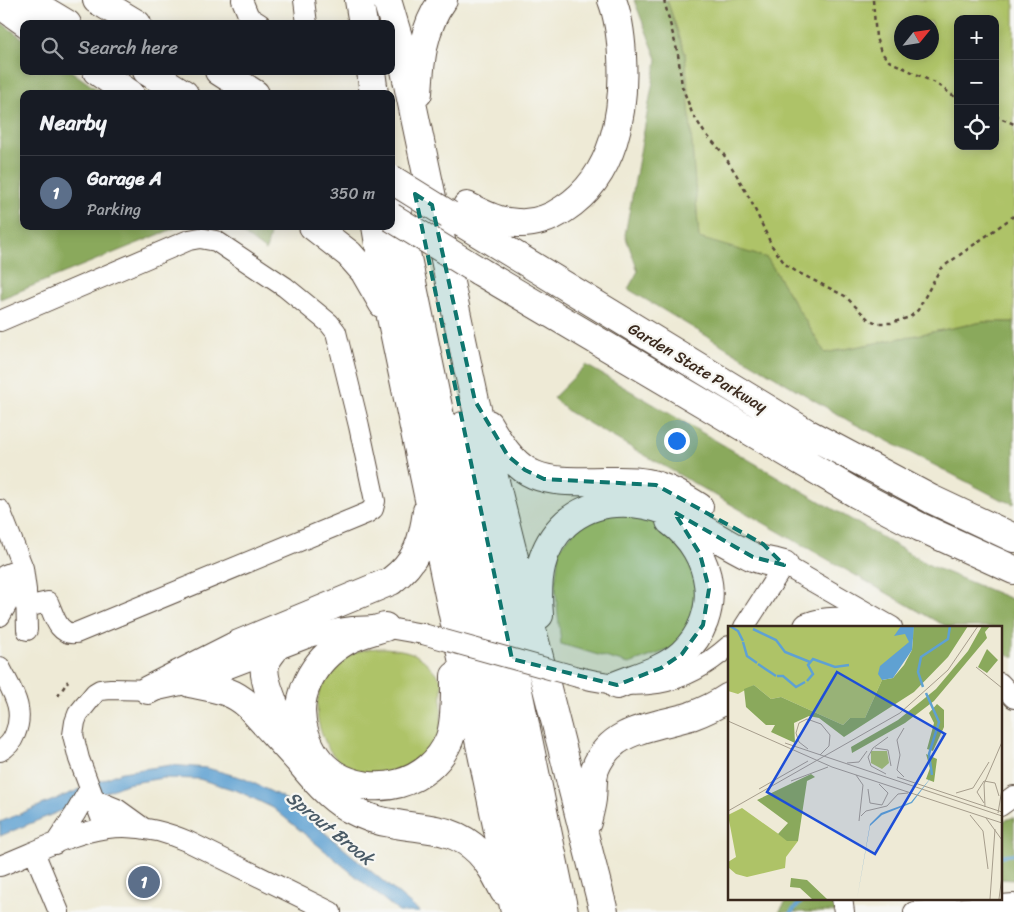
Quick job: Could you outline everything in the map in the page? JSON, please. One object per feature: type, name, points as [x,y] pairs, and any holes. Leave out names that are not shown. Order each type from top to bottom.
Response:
[{"type":"highway","points":[[27,0],[60,20]]},
{"type":"highway","points":[[97,0],[131,20]]},
{"type":"highway","points":[[344,0],[346,20]]},
{"type":"highway","points":[[359,0],[362,20]]},
{"type":"highway","points":[[382,0],[384,20]]},
{"type":"highway","points":[[386,0],[392,20]]},
{"type":"highway","points":[[415,124],[421,54],[432,20],[443,0]]},
{"type":"highway","points":[[395,182],[424,200],[458,211],[507,222],[531,222],[551,216],[580,198],[606,162],[616,133],[622,95],[620,35],[612,0]]},
{"type":"highway","points":[[0,4],[22,20]]},
{"type":"highway","points":[[395,28],[475,401],[604,912]]},
{"type":"highway","points":[[103,75],[124,90]]},
{"type":"highway","points":[[153,75],[178,90]]},
{"type":"highway","points":[[225,75],[249,90]]},
{"type":"highway","points":[[354,75],[355,90]]},
{"type":"highway","points":[[371,75],[373,90]]},
{"type":"highway","points":[[392,75],[487,547],[564,912]]},
{"type":"highway","points":[[395,199],[542,912]]},
{"type":"highway","name":"Garden State Parkway","points":[[458,211],[807,433],[931,499],[1014,538]]},
{"type":"highway","name":"Garden State Parkway","points":[[395,219],[857,494],[1014,570]]},
{"type":"highway","points":[[318,230],[349,254],[364,271],[391,317]]},
{"type":"highway","points":[[377,230],[391,317],[515,912]]},
{"type":"highway","points":[[475,401],[508,456],[534,475],[544,479],[561,481],[623,480],[656,485],[686,499],[762,544],[784,565]]},
{"type":"highway","points":[[148,690],[239,644],[391,581],[403,572],[414,558],[422,541],[429,502]]},
{"type":"highway","points":[[547,691],[537,598],[539,575],[545,551],[559,530],[587,510],[610,503],[638,503],[673,512],[753,557],[784,565]]},
{"type":"highway","points":[[617,685],[661,668],[682,654],[698,635],[706,614],[708,602],[709,589],[704,564],[693,542],[667,519],[638,503]]},
{"type":"highway","points":[[811,626],[825,621],[859,626]]},
{"type":"highway","points":[[385,627],[354,637],[333,650],[310,676],[301,701],[303,728],[314,753],[323,764],[332,773],[350,782],[377,787],[397,785],[422,773],[436,761],[449,740],[455,707],[455,622]]},
{"type":"highway","points":[[272,651],[265,665],[265,676],[270,695],[298,761]]},
{"type":"highway","points":[[190,683],[222,690],[238,696],[248,704],[316,782],[332,797],[349,808],[370,818],[439,830],[463,839],[479,853],[493,871],[515,912]]},
{"type":"highway","points":[[585,833],[596,768],[614,743],[640,728],[673,721],[705,711],[728,698]]},
{"type":"highway","points":[[542,804],[561,836],[582,912]]},
{"type":"street","points":[[242,0],[249,17],[254,20]]},
{"type":"street","points":[[304,0],[306,20]]},
{"type":"street","points":[[0,321],[189,240],[200,238],[216,241],[285,287],[329,323],[336,332],[375,500],[373,509],[367,513],[76,633],[68,634],[62,630],[48,602],[26,607]]},
{"type":"street","points":[[0,510],[9,569],[7,604],[0,616]]},
{"type":"street","points":[[745,626],[784,565],[890,626]]},
{"type":"street","points":[[9,569],[26,607],[27,630]]},
{"type":"street","points":[[105,828],[88,799],[82,768],[74,742],[74,728],[78,714],[90,696],[100,690],[148,690],[190,683],[312,636],[353,627],[385,627],[423,634],[578,677],[617,685],[652,685],[679,678],[705,665],[728,647]]},
{"type":"street","points":[[0,667],[18,703],[20,712],[19,724],[12,741],[7,748],[0,751]]},
{"type":"street","points":[[1002,678],[1014,682]]},
{"type":"street","points":[[1002,685],[1014,698]]},
{"type":"street","points":[[1002,805],[1014,796]]},
{"type":"street","points":[[88,799],[117,810],[142,827]]},
{"type":"street","points":[[55,844],[88,799]]},
{"type":"street","points":[[0,866],[81,833],[120,826],[142,827],[160,831],[189,842],[331,912]]},
{"type":"street","points":[[34,852],[59,912]]},
{"type":"street","points":[[914,912],[1014,904]]},
{"type":"path","points":[[664,0],[678,54],[682,86],[692,113],[736,174],[751,200],[772,246],[785,264],[845,296],[868,319],[877,323],[891,323],[910,318],[918,310],[940,269],[1014,216]]},
{"type":"path","points":[[873,0],[876,38],[881,52],[889,60],[934,83],[954,96]]},
{"type":"path","points":[[999,118],[1014,124]]},
{"type":"path","points":[[58,696],[68,681]]},
{"type":"highlighted area","points":[[415,194],[432,205],[475,401],[508,456],[525,470],[544,479],[656,485],[763,544],[784,565],[753,557],[674,512],[700,554],[709,589],[703,625],[682,654],[661,668],[617,685],[512,659]]},
{"type":"green space","points":[[634,0],[667,0],[685,53],[699,238],[767,258],[825,353],[983,322],[1014,322],[1014,504],[998,498],[849,421],[628,289],[638,271],[625,235],[657,59]]},
{"type":"green space","points":[[667,0],[1014,0],[1014,322],[983,322],[825,353],[767,258],[699,239],[685,53]]},
{"type":"green space","points":[[0,22],[20,36],[20,75],[77,75],[97,90],[20,90],[20,230],[170,230],[0,299]]},
{"type":"green space","points":[[237,230],[271,230],[266,251]]},
{"type":"green space","points":[[586,365],[931,566],[1014,600],[1014,658],[1002,652],[1002,626],[946,626],[934,620],[569,412],[553,398]]},
{"type":"green space","points":[[636,507],[673,527],[700,567],[699,608],[677,647],[629,664],[561,644],[555,585],[559,549],[577,528],[602,511]]},
{"type":"green space","points":[[385,648],[405,651],[418,656],[442,680],[441,741],[406,771],[395,775],[369,774],[354,769],[337,759],[327,746],[322,734],[317,711],[320,688],[332,668],[341,660],[356,652]]},
{"type":"green space","points":[[1014,817],[1014,880],[1002,879],[1002,821]]},
{"type":"green space","points":[[787,900],[833,900],[836,912],[779,912]]},
{"type":"water","points":[[171,765],[207,768],[243,778],[282,797],[420,912],[399,912],[273,808],[238,791],[199,779],[163,778],[126,784],[0,836],[0,822],[122,772]]},
{"type":"waterway","name":"Sprout Brook","points":[[1002,856],[1014,854]]},
{"type":"waterway","name":"Sprout Brook","points":[[791,912],[803,900]]},
{"type":"place","name":"Garage A","points":[[144,882]]}]
